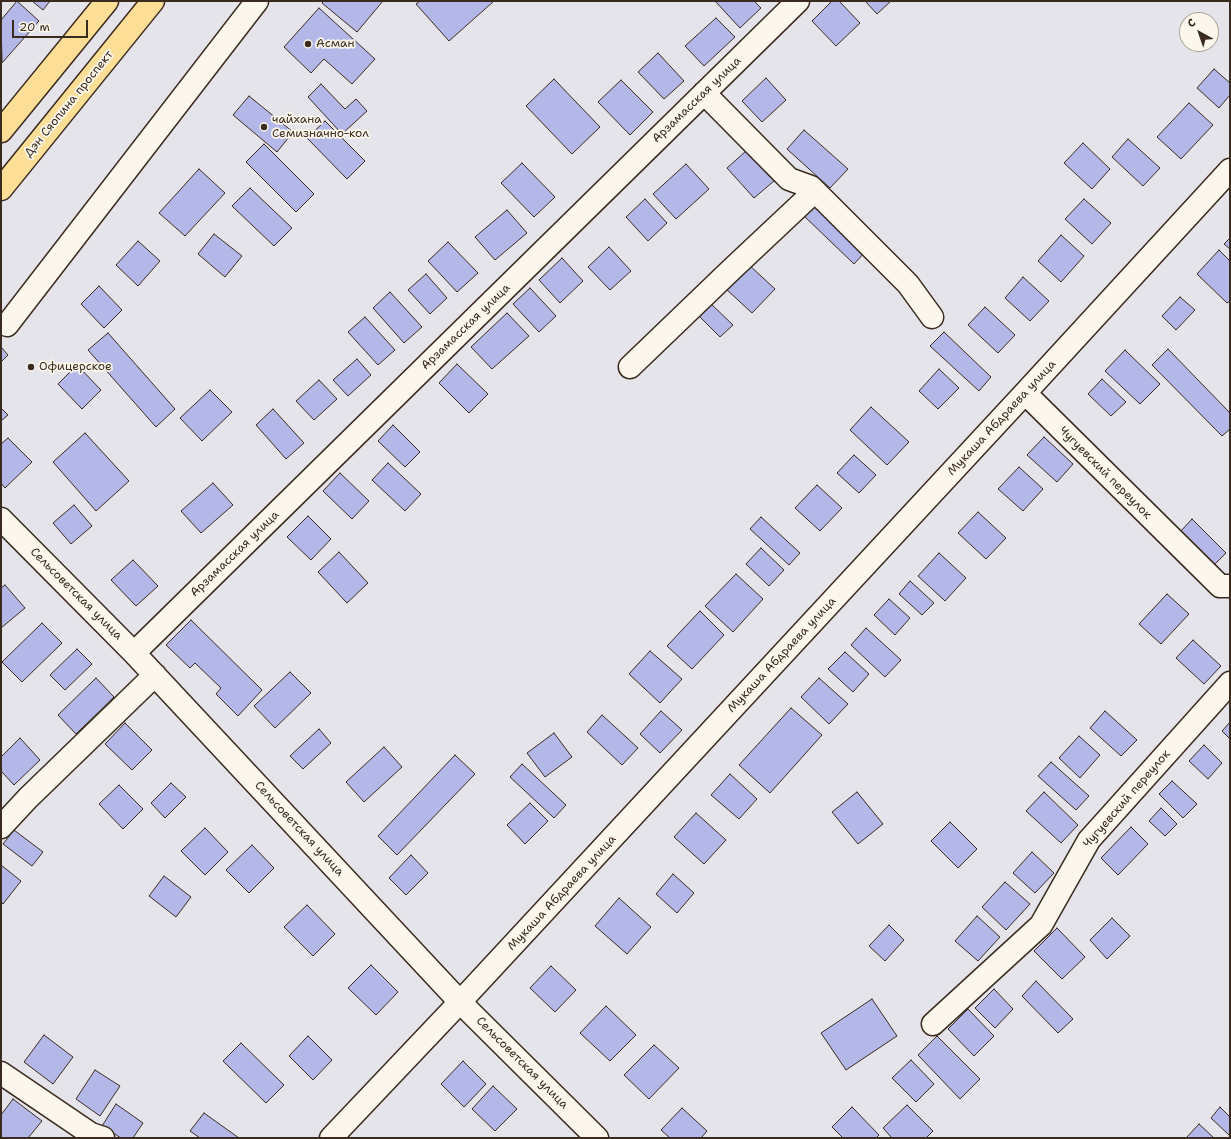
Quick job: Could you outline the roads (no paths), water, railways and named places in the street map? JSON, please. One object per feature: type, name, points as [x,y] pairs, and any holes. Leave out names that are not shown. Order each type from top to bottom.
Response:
[{"type":"main road","points":[[1,132],[106,1]]},
{"type":"main road","name":"Дэн Сяопина проспект","points":[[1,189],[153,1]]},
{"type":"street","points":[[7,325],[257,1]]},
{"type":"street","name":"Арзамасская улица","points":[[134,653],[798,1]]},
{"type":"street","points":[[704,93],[789,179],[811,187],[908,284],[932,317]]},
{"type":"street","name":"Мукаша Абдраева улица","points":[[331,1138],[460,1002],[1230,170]]},
{"type":"street","points":[[630,367],[726,274],[815,191]]},
{"type":"street","name":"Чугуевский переулок","points":[[1025,393],[1227,592]]},
{"type":"street","name":"Сельсоветская улица","points":[[1,519],[155,675],[460,1002],[597,1138]]},
{"type":"street","points":[[1,827],[28,798],[155,675]]},
{"type":"street","name":"Чугуевский переулок","points":[[933,1024],[1041,925],[1089,840],[1230,683]]},
{"type":"street","points":[[1,1073],[91,1134],[103,1138]]},
{"type":"place","name":"Асман","points":[[308,44]]},
{"type":"place","name":"чайхана Семизначно-кол","points":[[264,127]]},
{"type":"place","name":"Офицерское","points":[[31,367]]}]
